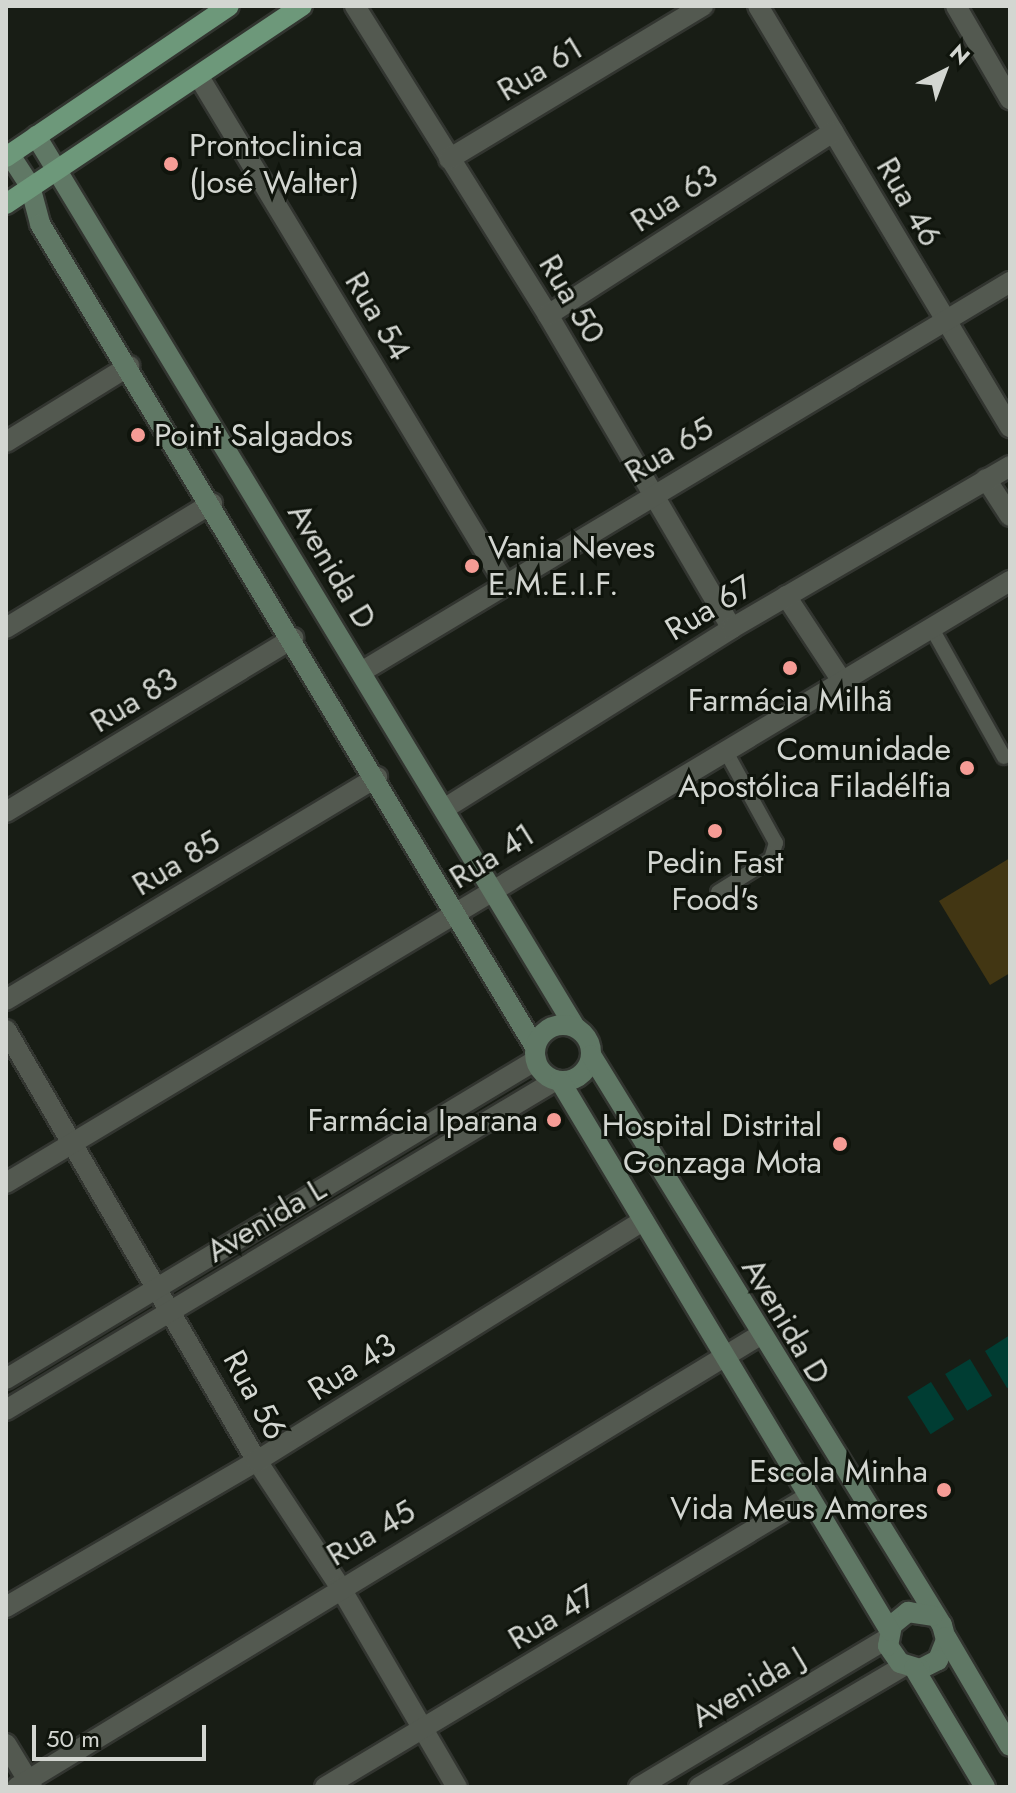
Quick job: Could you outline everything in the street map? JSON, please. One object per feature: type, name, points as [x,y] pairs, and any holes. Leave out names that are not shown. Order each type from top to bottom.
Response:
[{"type":"main road","points":[[229,6],[7,154],[30,186],[40,224],[377,777],[536,1054],[558,1081],[725,1356],[889,1635],[893,1656],[910,1667],[985,1787]]},
{"type":"main road","points":[[6,204],[302,6]]},
{"type":"main road","name":"Avenida D","points":[[36,136],[575,1027]]},
{"type":"main road","points":[[536,1054],[548,1029],[575,1027],[589,1042],[591,1055],[579,1077],[558,1081]]},
{"type":"main road","name":"Avenida D","points":[[591,1055],[933,1616]]},
{"type":"main road","points":[[889,1635],[908,1612],[933,1616],[1010,1746]]},
{"type":"main road","points":[[910,1667],[938,1660],[946,1637]]},
{"type":"street","name":"Rua 50","points":[[355,6],[548,315],[732,628]]},
{"type":"street","name":"Rua 61","points":[[449,159],[703,6]]},
{"type":"street","name":"Rua 46","points":[[758,6],[944,322],[1010,427]]},
{"type":"street","points":[[956,6],[1010,99]]},
{"type":"street","name":"Rua 54","points":[[199,77],[506,586]]},
{"type":"street","name":"Rua 63","points":[[548,315],[833,132]]},
{"type":"street","name":"Rua 65","points":[[361,672],[1010,282]]},
{"type":"street","points":[[6,442],[129,366]]},
{"type":"street","name":"Rua 67","points":[[444,809],[732,628],[1010,466]]},
{"type":"street","points":[[986,479],[1010,516]]},
{"type":"street","points":[[6,628],[212,503]]},
{"type":"street","name":"Rua 41","points":[[6,1183],[1010,581]]},
{"type":"street","points":[[786,596],[842,681]]},
{"type":"street","name":"Rua 83","points":[[6,812],[293,638]]},
{"type":"street","name":"Rua 85","points":[[6,1000],[377,777]]},
{"type":"street","name":"Rua 56","points":[[6,1030],[174,1311],[257,1461],[340,1587],[457,1787]]},
{"type":"street","name":"Avenida L","points":[[6,1379],[160,1288],[536,1054]]},
{"type":"street","name":"Avenida L","points":[[6,1410],[558,1081]]},
{"type":"street","name":"Rua 43","points":[[6,1607],[257,1461],[643,1221]]},
{"type":"street","name":"Rua 45","points":[[25,1785],[340,1587],[760,1335]]},
{"type":"street","name":"Rua 47","points":[[325,1787],[808,1497]]},
{"type":"street","name":"Avenida J","points":[[639,1787],[889,1635]]},
{"type":"street","name":"Avenida J","points":[[699,1787],[910,1667]]},
{"type":"street","points":[[6,1744],[25,1785]]},
{"type":"lane","points":[[931,627],[1004,757]]},
{"type":"lane","points":[[718,892],[771,859],[776,843],[725,750]]},
{"type":"shaded area","points":[[1010,858],[1010,973],[990,985],[939,901]]},
{"type":"water","points":[[1010,1335],[1010,1387],[1007,1388],[985,1351]]},
{"type":"water","points":[[970,1359],[992,1396],[967,1411],[945,1374]]},
{"type":"water","points":[[931,1382],[954,1419],[931,1434],[907,1397]]},
{"type":"place","name":"Prontoclinica (José Walter)","points":[[171,164]]},
{"type":"place","name":"Point Salgados","points":[[138,435]]},
{"type":"place","name":"Vania Neves E.M.E.I.F.","points":[[472,566]]},
{"type":"place","name":"Farmácia Milhã","points":[[790,668]]},
{"type":"place","name":"Comunidade Apostólica Filadélfia","points":[[967,768]]},
{"type":"place","name":"Pedin Fast Food's","points":[[715,831]]},
{"type":"place","name":"Farmácia Iparana","points":[[554,1120]]},
{"type":"place","name":"Hospital Distrital Gonzaga Mota","points":[[840,1144]]},
{"type":"place","name":"Escola Minha Vida Meus Amores","points":[[944,1490]]}]
